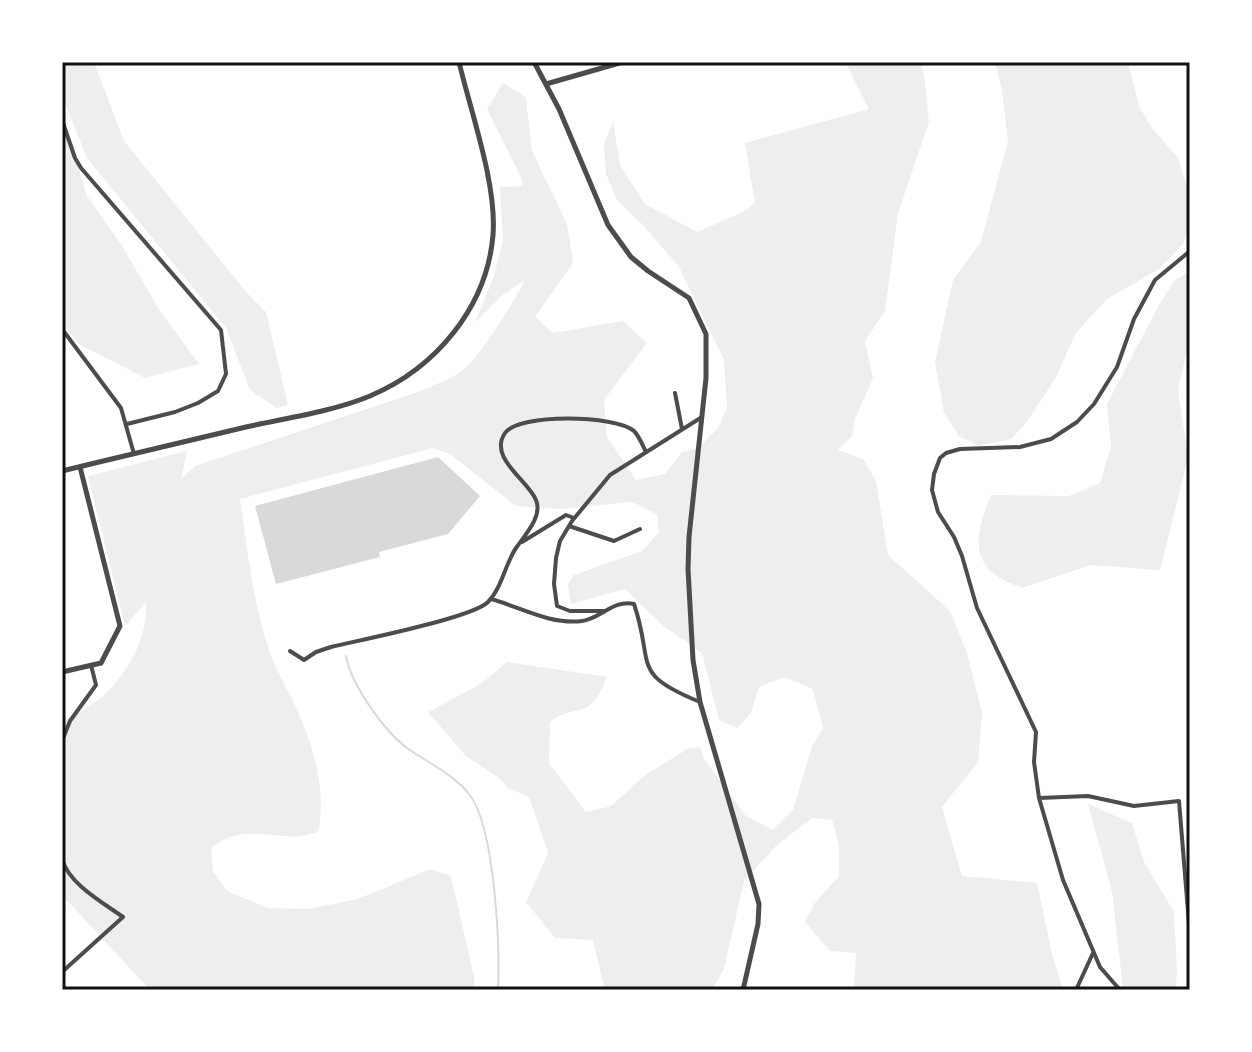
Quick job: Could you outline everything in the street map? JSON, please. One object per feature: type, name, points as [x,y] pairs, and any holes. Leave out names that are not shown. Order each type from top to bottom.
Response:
[{"type":"street","points":[[62,471],[369,396],[418,369],[449,338],[467,314],[479,290],[487,270],[493,233],[488,181],[459,62]]},
{"type":"street","points":[[534,62],[608,225],[648,271],[689,298],[706,334],[708,355],[688,569],[693,660],[700,702],[759,904],[758,924],[743,990]]},
{"type":"street","points":[[546,84],[623,62]]},
{"type":"street","points":[[62,120],[81,168],[221,330],[226,374],[218,391],[187,408],[127,424]]},
{"type":"street","points":[[1120,990],[1100,967],[1063,880],[1039,798],[1034,762],[1036,732],[977,608],[954,537],[938,512],[932,490],[940,458],[946,453],[960,449],[1020,447],[1051,439],[1077,422],[1094,404],[1117,367],[1134,319],[1155,280],[1190,251]]},
{"type":"street","points":[[62,329],[121,408],[134,454]]},
{"type":"street","points":[[675,393],[682,429]]},
{"type":"street","points":[[604,611],[570,611],[557,606],[554,584],[560,541],[574,518],[610,475],[702,417]]},
{"type":"street","points":[[290,651],[304,660],[331,647],[458,616],[483,606],[491,599],[511,556],[531,528],[538,509],[536,498],[511,469],[501,449],[502,438],[508,429],[525,422],[581,418],[606,420],[633,430],[646,452]]},
{"type":"street","points":[[62,672],[101,663],[120,626],[80,467]]},
{"type":"street","points":[[520,543],[566,515],[574,518]]},
{"type":"street","points":[[569,526],[614,541],[640,529]]},
{"type":"street","points":[[491,599],[563,620],[584,621],[604,611],[634,604],[649,671],[669,689],[700,702]]},
{"type":"street","points":[[62,741],[70,721],[96,685],[91,665]]},
{"type":"street","points":[[1039,798],[1088,796],[1134,806],[1179,801],[1190,936]]},
{"type":"street","points":[[62,859],[70,874],[92,895],[123,917],[62,972]]},
{"type":"street","points":[[1076,990],[1093,953]]},
{"type":"shaded area","points":[[62,62],[94,62],[124,141],[247,293],[266,312],[288,405],[277,408],[250,390],[226,328],[87,158],[62,96]]},
{"type":"shaded area","points":[[845,62],[920,62],[929,122],[898,213],[885,311],[865,341],[873,378],[855,419],[852,436],[838,450],[863,459],[876,481],[888,555],[950,611],[967,653],[982,712],[978,762],[942,807],[962,876],[1037,883],[1063,990],[854,990],[856,953],[830,951],[805,922],[814,904],[839,876],[839,845],[832,820],[812,818],[776,846],[744,881],[724,969],[712,990],[605,990],[593,940],[555,938],[526,902],[548,853],[529,797],[508,788],[499,778],[466,756],[428,712],[479,685],[507,662],[607,677],[601,692],[588,706],[550,722],[549,763],[586,812],[611,806],[644,776],[689,748],[700,747],[704,759],[746,816],[773,830],[793,810],[812,746],[823,728],[813,689],[784,677],[759,687],[751,713],[737,728],[719,720],[702,653],[661,624],[625,589],[571,604],[568,584],[574,575],[642,551],[659,532],[657,514],[632,502],[560,509],[516,506],[450,454],[433,448],[240,499],[263,632],[273,662],[311,745],[319,778],[321,812],[319,831],[292,836],[240,835],[211,848],[213,871],[227,891],[268,908],[308,909],[358,899],[430,869],[451,876],[474,977],[474,990],[150,990],[62,895],[62,723],[99,699],[122,675],[136,652],[146,615],[146,602],[125,626],[88,476],[187,451],[181,479],[195,466],[421,391],[465,368],[489,339],[525,280],[500,297],[475,323],[494,276],[503,239],[500,187],[523,186],[487,109],[503,83],[526,97],[532,151],[567,224],[573,263],[535,317],[553,333],[623,321],[647,343],[604,400],[607,437],[636,480],[665,474],[682,452],[698,448],[718,428],[727,407],[724,360],[679,267],[617,200],[606,174],[604,144],[613,122],[620,165],[645,204],[697,232],[743,212],[755,203],[745,143],[869,109]]},
{"type":"shaded area","points":[[995,62],[1128,62],[1139,106],[1152,128],[1178,158],[1187,187],[1188,225],[1184,243],[1159,269],[1107,299],[1076,333],[1055,379],[1026,423],[1011,439],[979,446],[959,436],[944,413],[935,362],[953,280],[981,242],[1008,141]]},
{"type":"shaded area","points":[[62,113],[87,196],[121,244],[160,311],[199,364],[145,378],[79,344],[62,324]]},
{"type":"shaded area","points":[[1190,271],[1190,339],[1178,389],[1188,457],[1160,570],[1091,565],[1022,588],[1000,578],[985,565],[979,546],[981,525],[991,495],[1069,496],[1100,483],[1111,446],[1107,404],[1160,303],[1175,280]]},
{"type":"shaded area","points":[[438,457],[480,496],[448,534],[379,552],[380,557],[276,584],[255,506]]},
{"type":"shaded area","points":[[1088,804],[1132,823],[1144,862],[1174,912],[1176,990],[1123,988],[1112,892]]},
{"type":"waterway","points":[[346,656],[362,694],[391,733],[456,781],[469,794],[478,810],[485,832],[494,888],[498,990]]}]
